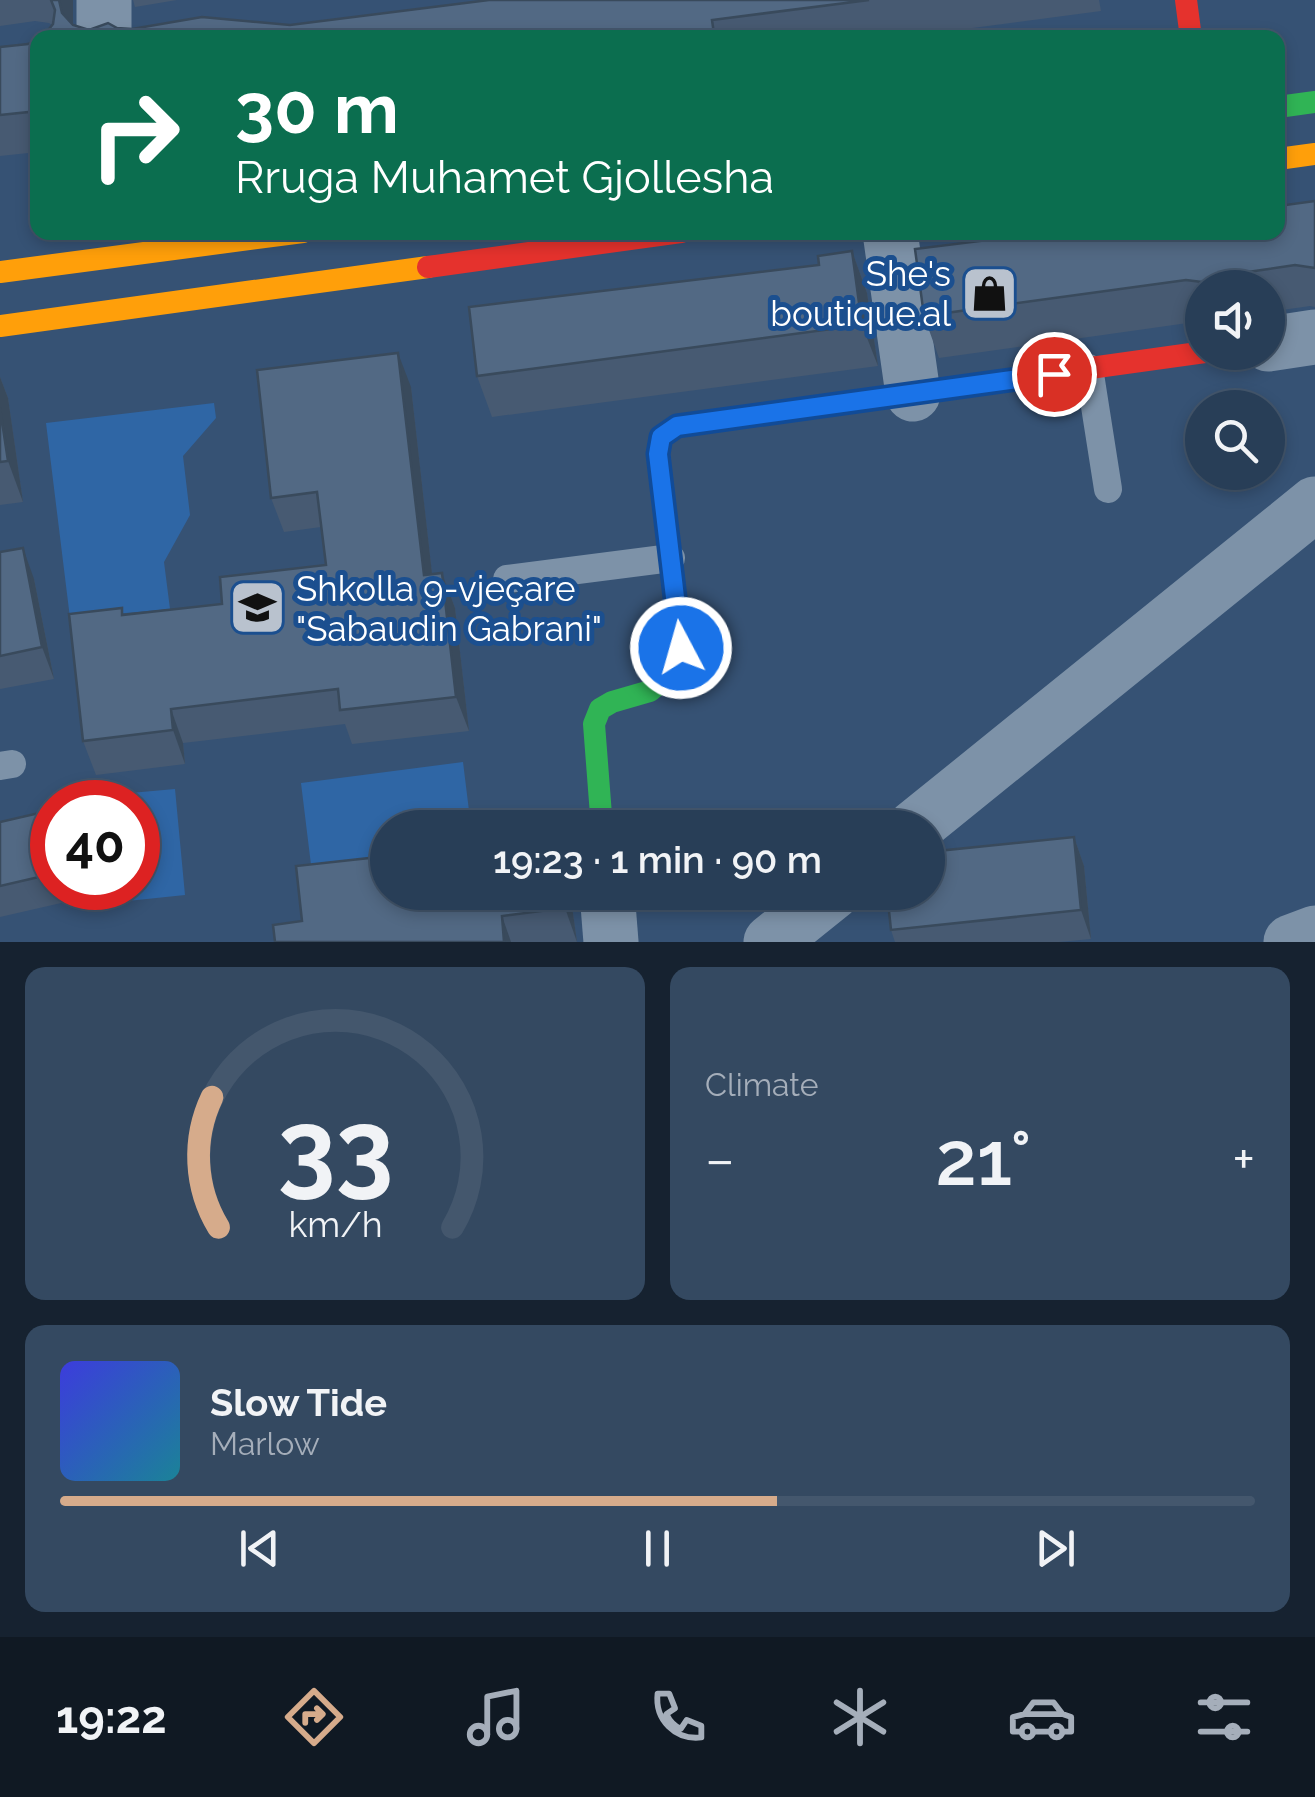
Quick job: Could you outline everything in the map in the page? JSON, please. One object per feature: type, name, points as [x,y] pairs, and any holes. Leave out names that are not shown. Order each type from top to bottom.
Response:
[{"type":"main road","points":[[1186,0],[1190,30]]},
{"type":"main road","points":[[1285,106],[1315,102]]},
{"type":"main road","points":[[1285,158],[1315,154]]},
{"type":"main road","points":[[0,272],[118,244],[180,240]]},
{"type":"main road","points":[[0,326],[620,240]]},
{"type":"main road","points":[[601,810],[594,724],[600,709],[650,691],[672,672],[681,648],[658,454],[661,437],[677,426],[1185,355]]},
{"type":"street","points":[[104,0],[104,30]]},
{"type":"street","points":[[891,240],[913,394]]},
{"type":"street","points":[[1285,341],[1315,337]]},
{"type":"street","points":[[936,810],[1315,505]]},
{"type":"street","points":[[608,910],[611,942]]},
{"type":"street","points":[[772,942],[811,910]]},
{"type":"street","points":[[1291,942],[1315,933]]},
{"type":"lane","points":[[1089,368],[1108,488]]},
{"type":"lane","points":[[507,579],[671,558]]},
{"type":"shaded area","points":[[214,403],[216,418],[183,456],[190,515],[164,562],[170,609],[70,618],[46,423]]},
{"type":"shaded area","points":[[463,762],[469,810],[370,810],[370,865],[312,873],[301,783]]},
{"type":"shaded area","points":[[175,789],[185,895],[160,898],[160,790]]},
{"type":"building","points":[[51,0],[59,0],[62,13],[73,25],[89,30],[48,30],[55,10]]},
{"type":"building","points":[[489,0],[869,0],[712,20],[713,30],[89,30],[108,23],[132,29],[202,17],[290,25]]},
{"type":"building","points":[[28,44],[30,112],[0,115],[0,47]]},
{"type":"building","points":[[1315,201],[1315,268],[1295,265],[1261,270],[1185,270],[1185,280],[924,316],[915,249],[988,240],[1285,240],[1285,205]]},
{"type":"building","points":[[852,251],[862,325],[477,376],[469,307],[819,265],[818,256]]},
{"type":"building","points":[[398,353],[424,575],[442,573],[456,697],[340,710],[338,689],[171,709],[173,730],[83,741],[69,614],[122,608],[122,615],[222,604],[220,577],[326,565],[317,492],[271,498],[257,370]]},
{"type":"building","points":[[0,408],[8,461],[0,462]]},
{"type":"building","points":[[23,548],[42,647],[0,656],[0,552]]},
{"type":"building","points":[[30,815],[30,879],[0,886],[0,822]]},
{"type":"building","points":[[1074,837],[1081,910],[891,930],[889,910],[945,910],[945,850]]},
{"type":"building","points":[[370,858],[370,910],[549,910],[502,916],[504,942],[275,942],[273,925],[302,921],[296,866]]},
{"type":"traffic: fast","points":[[1285,106],[1315,102]]},
{"type":"traffic: fast","points":[[601,810],[594,724],[600,709],[650,691],[672,672],[681,649],[658,454],[661,437],[677,426],[746,416]]},
{"type":"traffic: slow","points":[[1285,158],[1315,154]]},
{"type":"traffic: slow","points":[[0,272],[242,240]]},
{"type":"traffic: slow","points":[[0,326],[428,267]]},
{"type":"traffic: jam","points":[[1186,0],[1190,30]]},
{"type":"traffic: jam","points":[[428,267],[623,240]]},
{"type":"traffic: jam","points":[[746,416],[1185,355]]},
{"type":"place","name":"She's boutique.al","points":[[990,293]]},
{"type":"place","name":"Shkolla 9-vjeçare \"Sabaudin Gabrani\"","points":[[257,608]]},
{"type":"route","points":[[681,648],[658,454],[661,437],[677,426],[1054,374]]}]
